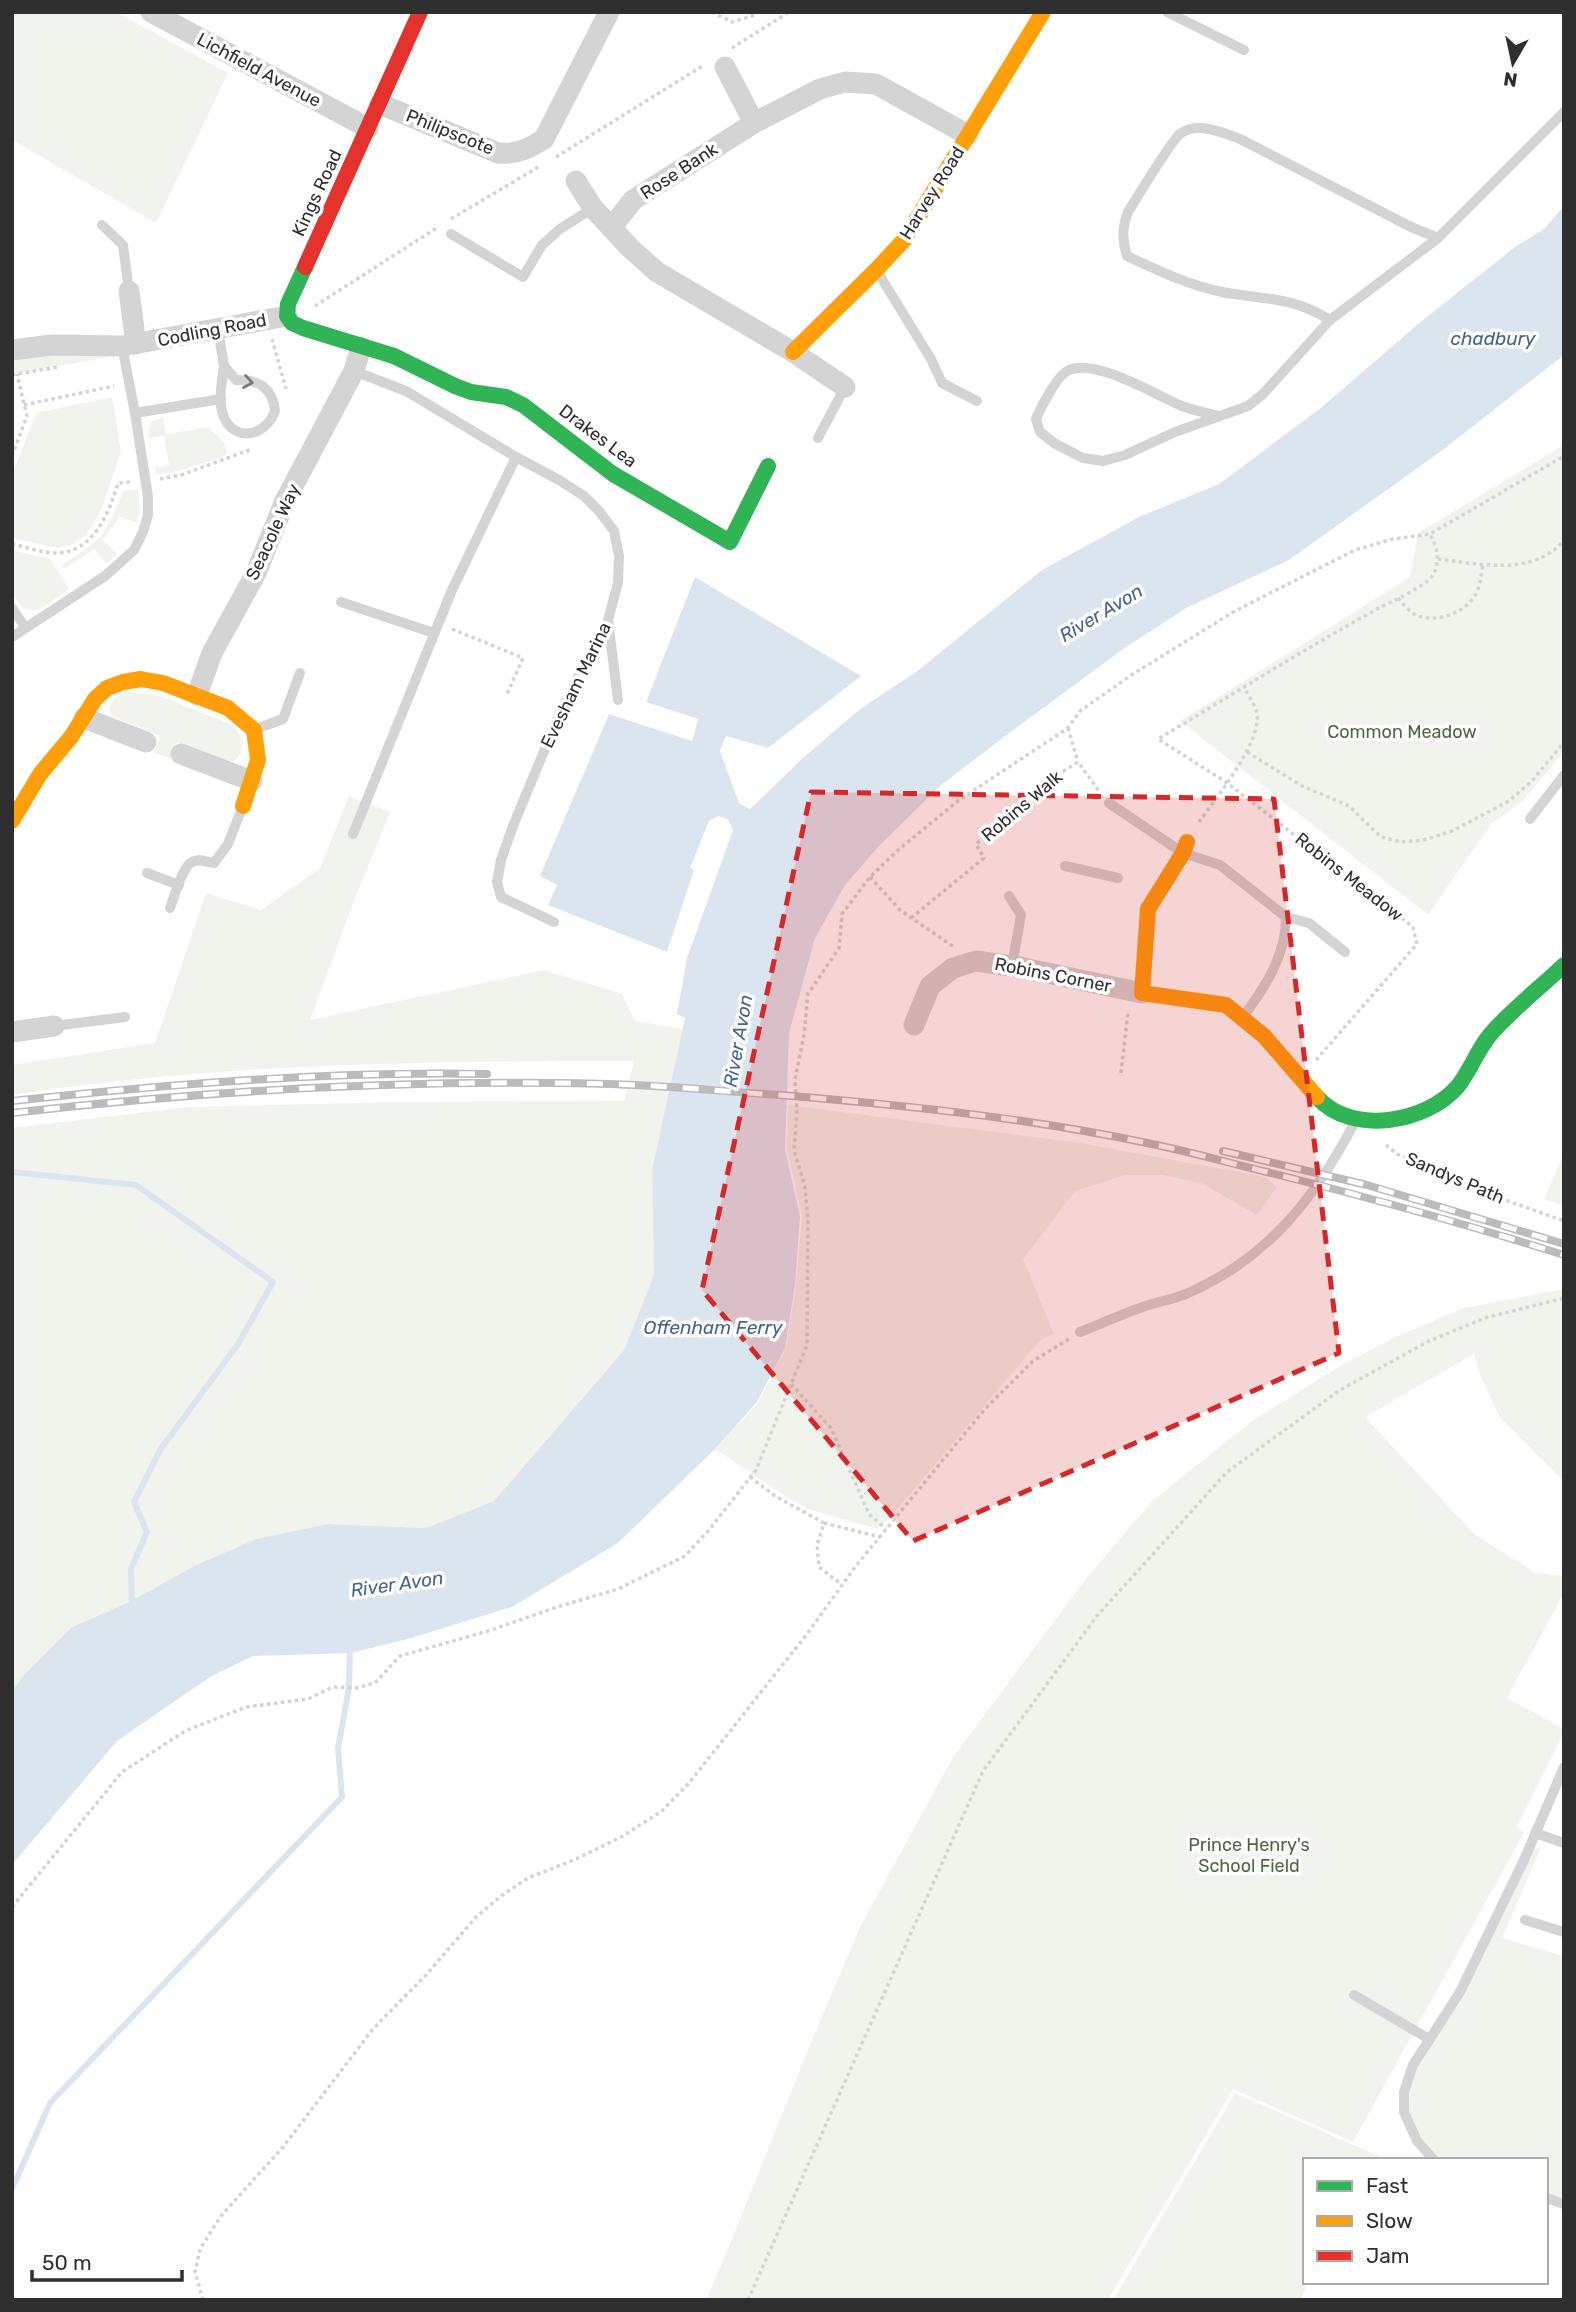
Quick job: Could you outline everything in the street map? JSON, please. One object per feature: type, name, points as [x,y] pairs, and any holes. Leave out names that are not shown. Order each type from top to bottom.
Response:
[{"type":"street","name":"Lichfield Avenue","points":[[151,12],[368,128]]},
{"type":"street","name":"Kings Road","points":[[287,316],[288,304],[420,12]]},
{"type":"street","name":"Philipscote","points":[[380,104],[498,153],[510,154],[532,147],[544,139],[609,12]]},
{"type":"street","name":"Harvey Road","points":[[793,352],[819,323],[877,271],[904,240],[1042,12]]},
{"type":"street","points":[[725,67],[754,123]]},
{"type":"street","name":"Rose Bank","points":[[612,227],[633,200],[754,123],[820,89],[845,82],[863,82],[888,90],[968,135]]},
{"type":"street","points":[[576,181],[593,208],[630,248],[657,272],[793,352],[845,387]]},
{"type":"street","name":"Codling Road","points":[[129,291],[129,345]]},
{"type":"street","points":[[287,316],[292,323],[302,328],[360,348],[354,371]]},
{"type":"street","name":"Codling Road","points":[[12,350],[52,345],[129,345],[287,316]]},
{"type":"street","name":"Drakes Lea","points":[[360,348],[383,352],[461,389],[511,398],[534,412],[598,464],[652,499],[730,542],[768,466]]},
{"type":"street","name":"Seacole Way","points":[[197,695],[212,653],[256,573],[285,501],[354,371]]},
{"type":"street","points":[[12,821],[40,774],[84,718],[94,699],[107,688],[141,679],[163,683],[228,708],[254,730],[258,760],[243,806]]},
{"type":"street","points":[[84,718],[146,742]]},
{"type":"street","points":[[181,754],[252,781]]},
{"type":"street","points":[[1137,992],[1149,899],[1185,847]]},
{"type":"street","name":"Robins Corner","points":[[914,1025],[930,986],[953,968],[976,961],[1226,1006],[1264,1036],[1323,1104],[1357,1119]]},
{"type":"street","points":[[1357,1119],[1385,1120],[1413,1115],[1436,1105],[1457,1087],[1489,1036],[1564,965]]},
{"type":"street","points":[[12,1032],[54,1026]]},
{"type":"lane","points":[[1167,12],[1244,50]]},
{"type":"lane","points":[[1219,416],[1185,407],[1098,369],[1078,367],[1066,371],[1042,404],[1036,419],[1040,432],[1054,443],[1083,458],[1103,461],[1125,455],[1175,432],[1248,406],[1263,394],[1330,320],[1438,238],[1564,112]]},
{"type":"lane","points":[[1330,320],[1311,308],[1287,300],[1222,292],[1176,278],[1127,256],[1122,240],[1122,226],[1128,212],[1179,134],[1196,128],[1219,130],[1438,238]]},
{"type":"lane","points":[[451,234],[523,277],[542,245],[560,229],[593,208]]},
{"type":"lane","points":[[102,225],[123,245],[129,291]]},
{"type":"lane","points":[[877,271],[931,359],[942,383],[977,401]]},
{"type":"lane","points":[[218,329],[224,366],[222,412],[226,423],[243,433],[267,426],[275,411],[270,392],[264,386],[249,380],[236,380],[224,366]]},
{"type":"lane","points":[[12,637],[105,576],[134,550],[143,532],[148,514],[146,481],[129,383],[129,345]]},
{"type":"lane","name":"Evesham Marina","points":[[354,371],[406,391],[559,480],[584,496],[614,531],[619,556],[618,583],[608,620],[561,710],[513,826],[501,860],[497,882],[502,897],[554,922]]},
{"type":"lane","points":[[818,438],[845,387]]},
{"type":"lane","points":[[135,413],[221,399]]},
{"type":"lane","points":[[353,834],[452,590],[516,457]]},
{"type":"lane","points":[[341,602],[434,634]]},
{"type":"lane","points":[[12,608],[25,627]]},
{"type":"lane","points":[[608,620],[618,700]]},
{"type":"lane","points":[[254,730],[283,719],[300,673]]},
{"type":"lane","points":[[1530,819],[1564,775]]},
{"type":"lane","points":[[1109,803],[1220,865],[1286,917],[1309,923],[1345,953]]},
{"type":"lane","points":[[170,908],[186,867],[192,861],[214,863],[228,844],[243,806]]},
{"type":"lane","points":[[1065,866],[1118,878]]},
{"type":"lane","points":[[147,873],[179,885]]},
{"type":"lane","points":[[1009,897],[1021,915],[1012,966]]},
{"type":"lane","points":[[1243,1017],[1270,979],[1286,936],[1286,917]]},
{"type":"lane","points":[[54,1026],[125,1017]]},
{"type":"lane","points":[[1080,1332],[1142,1307],[1184,1295],[1250,1256],[1300,1210],[1334,1161],[1357,1119]]},
{"type":"lane","points":[[1432,2158],[1417,2141],[1404,2112],[1404,2092],[1413,2065],[1460,1992],[1564,1767]]},
{"type":"lane","points":[[1535,1833],[1564,1843]]},
{"type":"lane","points":[[1525,1920],[1564,1932]]},
{"type":"lane","points":[[1354,1995],[1429,2039]]},
{"type":"path","points":[[712,12],[732,22],[755,15],[756,12]]},
{"type":"path","points":[[270,328],[287,392]]},
{"type":"path","points":[[12,456],[27,416],[17,374]]},
{"type":"path","points":[[24,405],[129,383]]},
{"type":"path","points":[[12,544],[55,554],[79,548],[98,530],[118,483],[181,475],[262,445]]},
{"type":"path","points":[[12,1907],[122,1772],[185,1731],[246,1707],[308,1699],[332,1687],[356,1688],[375,1683],[400,1656],[618,1590],[685,1556],[709,1530],[756,1469],[807,1345],[808,1221],[805,1187],[794,1150],[797,1112],[795,1079],[804,1035],[808,994],[839,948],[842,914],[870,877],[959,800],[1068,728],[1080,711],[1133,674],[1235,611],[1355,550],[1393,539],[1430,534],[1564,456]]},
{"type":"path","points":[[1185,847],[1247,752],[1255,733],[1257,713],[1244,687],[1432,577],[1438,559],[1430,534]]},
{"type":"path","points":[[1438,559],[1483,565],[1514,565],[1537,559],[1558,547],[1564,540]]},
{"type":"path","points":[[1398,598],[1415,614],[1431,619],[1451,614],[1466,606],[1475,595],[1483,565]]},
{"type":"path","points":[[453,629],[523,659],[507,694]]},
{"type":"path","name":"Robins Meadow","points":[[1244,687],[1158,739],[1226,782],[1413,927],[1417,944],[1300,1079]]},
{"type":"path","points":[[1068,728],[1078,762]]},
{"type":"path","points":[[1247,752],[1302,786],[1349,806],[1381,837],[1401,842],[1424,840],[1452,831],[1509,801],[1532,781],[1564,742]]},
{"type":"path","name":"Robins Walk","points":[[911,918],[984,858],[976,844],[1051,779],[1078,762],[1109,803]]},
{"type":"path","points":[[870,877],[911,918],[976,961]]},
{"type":"path","points":[[1121,1073],[1137,992]]},
{"type":"path","name":"Sandys Path","points":[[1357,1119],[1397,1154],[1483,1192],[1564,1221]]},
{"type":"path","points":[[748,2300],[983,1771],[1097,1616],[1227,1472],[1340,1390],[1429,1341],[1485,1318],[1564,1298]]},
{"type":"path","points":[[203,2300],[195,2272],[200,2249],[221,2216],[282,2147],[373,2029],[426,1975],[477,1916],[501,1896],[528,1878],[621,1837],[662,1811],[698,1773],[842,1585],[985,1409],[1033,1361],[1080,1332]]},
{"type":"path","points":[[791,1384],[831,1428],[869,1514],[887,1529]]},
{"type":"path","points":[[750,1477],[775,1496],[824,1523],[880,1537]]},
{"type":"path","points":[[824,1523],[817,1545],[819,1567],[842,1585]]},
{"type":"highlighted area","points":[[811,792],[1274,799],[1339,1353],[913,1541],[702,1290]]},
{"type":"green space","points":[[12,12],[116,12],[228,73],[156,223],[12,140]]},
{"type":"green space","points":[[45,355],[110,357],[12,374],[12,361]]},
{"type":"green space","points":[[112,397],[121,452],[104,502],[85,536],[73,544],[58,548],[12,538],[12,475],[36,413]]},
{"type":"green space","points":[[163,417],[166,434],[209,427],[224,443],[227,453],[182,470],[156,475],[155,468],[169,465],[164,436],[148,438],[149,429],[152,421]]},
{"type":"green space","name":"Common Meadow","points":[[1564,445],[1564,752],[1523,801],[1491,824],[1428,915],[1180,721],[1410,577],[1418,533]]},
{"type":"green space","points":[[138,489],[140,506],[137,523],[120,517],[103,540],[117,554],[106,564],[95,549],[64,569],[61,565],[101,536],[123,491]]},
{"type":"green space","points":[[12,550],[50,559],[69,589],[41,609],[28,610],[22,607],[12,593]]},
{"type":"green space","points":[[126,692],[160,696],[235,726],[241,740],[241,753],[234,761],[223,760],[177,742],[170,759],[154,752],[160,736],[112,716],[109,709],[115,698]]},
{"type":"green space","points":[[349,796],[390,812],[310,1020],[544,970],[622,994],[635,1021],[683,1029],[652,1170],[654,1275],[624,1350],[494,1501],[426,1528],[328,1524],[256,1539],[194,1566],[131,1601],[72,1627],[24,1675],[12,1691],[12,1128],[188,1107],[395,1102],[624,1101],[634,1061],[401,1063],[245,1070],[89,1084],[12,1095],[12,1065],[155,1043],[206,893],[261,910],[320,868]]},
{"type":"green space","points":[[788,1105],[1080,1143],[1265,1177],[1277,1187],[1257,1215],[1201,1183],[1164,1175],[1126,1175],[1075,1191],[1023,1259],[1054,1334],[1040,1340],[878,1529],[811,1510],[788,1498],[715,1449],[758,1403],[786,1348],[796,1285],[802,1216],[787,1149]]},
{"type":"green space","points":[[1564,1153],[1564,1206],[1544,1199]]},
{"type":"green space","name":"Prince Henry's School Field","points":[[1564,1289],[1564,1481],[1501,1419],[1480,1375],[1474,1354],[1365,1417],[1475,1535],[1536,1573],[1564,1576],[1564,1593],[1507,1698],[1564,1729],[1564,1732],[1517,1826],[1524,1833],[1353,2142],[1233,2089],[1108,2300],[706,2300],[861,1925],[953,1757],[1084,1581],[1152,1501],[1252,1421],[1342,1365],[1395,1337],[1464,1308]]},
{"type":"green space","points":[[1541,1848],[1502,1938],[1564,1956],[1564,2204],[1548,2199],[1548,2158],[1432,2158],[1417,2141],[1404,2092],[1413,2065],[1460,1992],[1528,1850]]},
{"type":"green space","points":[[1235,2093],[1383,2158],[1303,2158],[1303,2284],[1307,2284],[1301,2300],[1113,2300]]},
{"type":"water","name":"Offenham Ferry","points":[[1564,206],[1564,355],[1444,449],[1289,560],[1188,607],[1126,647],[941,785],[879,846],[845,885],[815,938],[789,1033],[785,1149],[800,1216],[795,1285],[785,1348],[757,1402],[715,1449],[618,1543],[512,1607],[351,1653],[253,1656],[210,1677],[117,1741],[12,1865],[12,1691],[24,1675],[72,1627],[131,1601],[194,1566],[256,1539],[328,1524],[426,1528],[494,1501],[624,1350],[654,1275],[652,1170],[685,1018],[677,1014],[687,958],[733,830],[728,819],[718,816],[709,821],[690,868],[694,870],[667,952],[548,905],[557,885],[540,876],[609,714],[692,741],[698,719],[646,702],[695,577],[861,676],[768,748],[726,736],[720,751],[739,803],[750,809],[804,757],[860,709],[916,672],[1042,570],[1139,517],[1219,484],[1322,407],[1418,324],[1515,247],[1544,229]]},
{"type":"waterway","points":[[12,1172],[136,1185],[273,1282],[238,1344],[160,1450],[134,1502],[147,1532],[131,1569],[132,1609]]},
{"type":"waterway","points":[[12,2189],[50,2103],[342,1797],[338,1748],[349,1688],[350,1646]]},
{"type":"railway","points":[[12,1101],[249,1080],[487,1074]]},
{"type":"railway","points":[[12,1113],[236,1092],[461,1083],[634,1085],[837,1100],[1018,1120],[1152,1144],[1379,1201],[1564,1255]]},
{"type":"railway","points":[[1223,1151],[1367,1185],[1564,1244]]},
{"type":"traffic: fast","points":[[305,267],[288,304],[287,316],[292,323],[394,356],[471,392],[506,397],[523,405],[613,474],[730,542],[768,466]]},
{"type":"traffic: fast","points":[[1317,1097],[1332,1109],[1349,1117],[1368,1120],[1389,1120],[1428,1109],[1458,1086],[1497,1027],[1564,965]]},
{"type":"traffic: slow","points":[[793,352],[904,240],[1043,12]]},
{"type":"traffic: slow","points":[[12,821],[40,774],[71,737],[95,699],[107,688],[141,679],[163,683],[228,708],[254,730],[258,760],[243,806]]},
{"type":"traffic: slow","points":[[1187,842],[1148,909],[1142,993],[1226,1005],[1264,1036],[1317,1097]]},
{"type":"traffic: jam","points":[[305,267],[420,12]]},
{"type":"water label","name":"chadbury","points":[[1493,338]]},
{"type":"water label","name":"River Avon","points":[[1101,613]]},
{"type":"water label","name":"River Avon","points":[[738,1041]]},
{"type":"water label","name":"River Avon","points":[[397,1584]]}]
